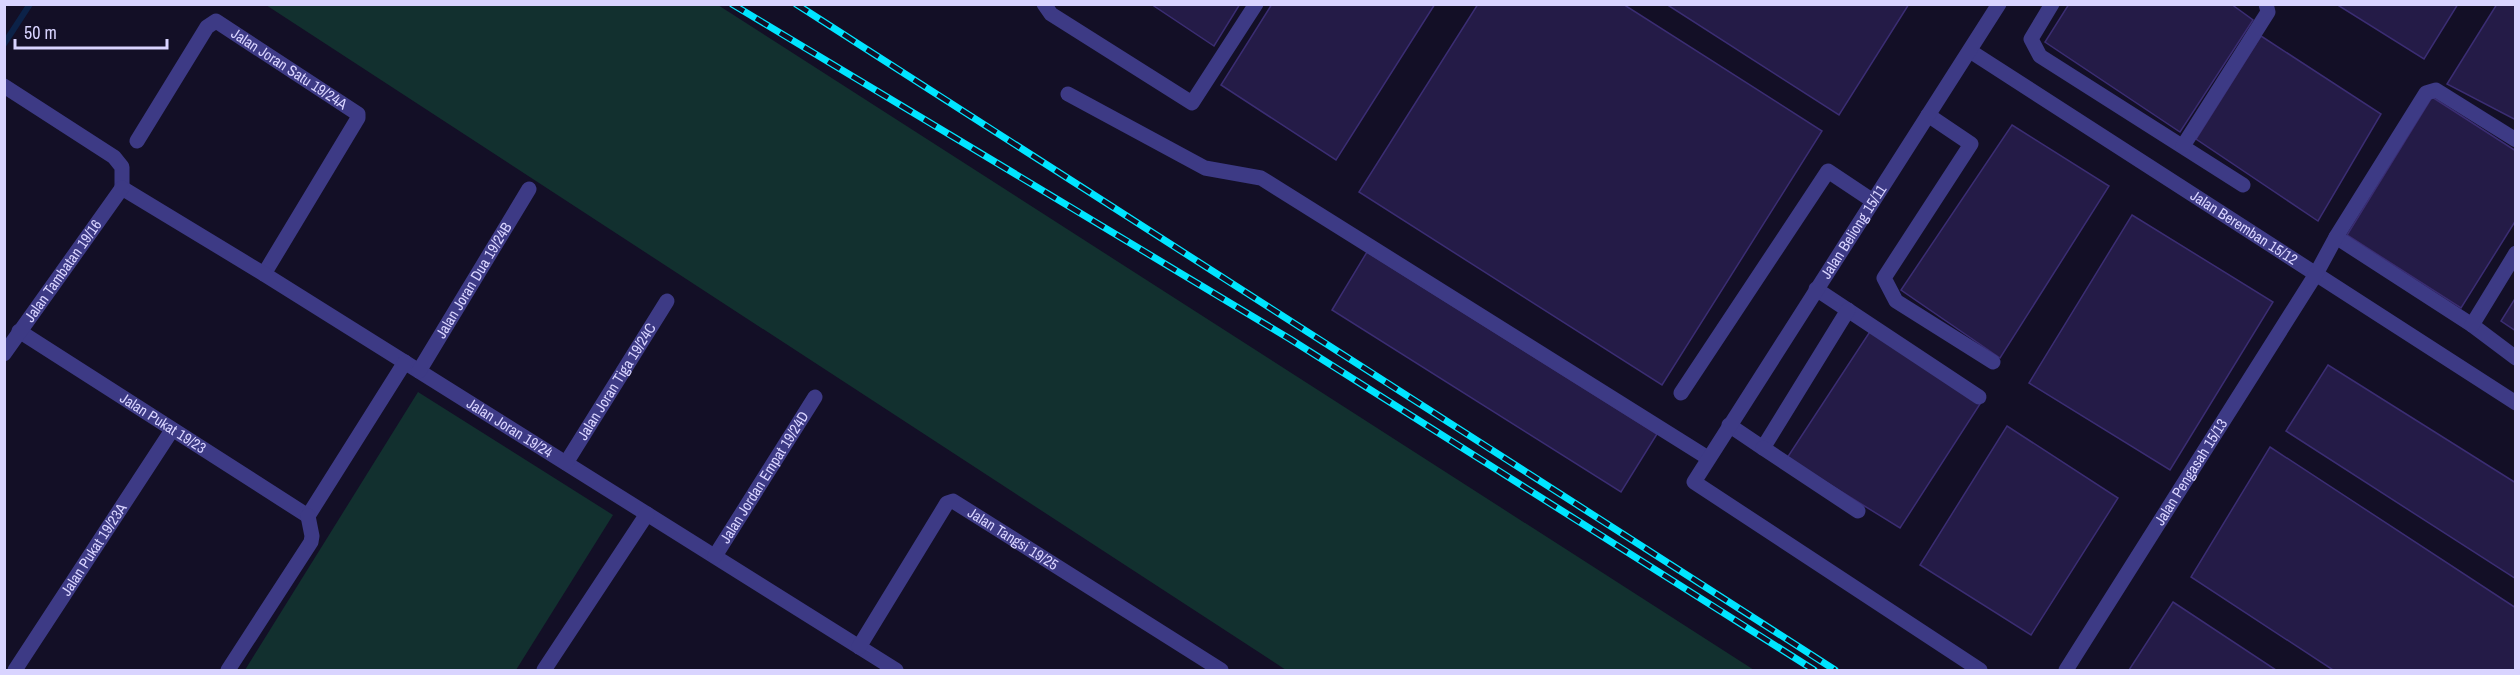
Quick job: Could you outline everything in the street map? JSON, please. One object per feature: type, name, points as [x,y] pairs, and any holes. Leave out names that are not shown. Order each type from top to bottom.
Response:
[{"type":"street","points":[[1044,4],[1051,14],[1192,103],[1256,4]]},
{"type":"street","name":"Jalan Beliong 15/11","points":[[1980,670],[1694,482],[1999,4]]},
{"type":"street","points":[[2052,4],[2031,39],[2040,56],[2243,185]]},
{"type":"street","points":[[2183,146],[2268,12],[2266,4]]},
{"type":"street","name":"Jalan Joran Satu 19/24A","points":[[137,141],[207,27],[216,21],[358,114],[358,118],[264,274]]},
{"type":"street","name":"Jalan Beremban 15/12","points":[[1970,51],[2516,403]]},
{"type":"street","points":[[4,86],[114,157],[122,167],[122,188]]},
{"type":"street","name":"Jalan Pengasah 15/13","points":[[2066,670],[2316,274],[2336,237],[2426,93],[2436,90],[2516,140]]},
{"type":"street","points":[[1068,94],[1205,168],[1261,178],[1708,458]]},
{"type":"street","points":[[1928,115],[1971,144],[1884,278],[1896,301],[1993,362]]},
{"type":"street","points":[[1681,393],[1828,171],[1873,201]]},
{"type":"street","name":"Jalan Joran 19/24","points":[[122,188],[264,274],[896,670]]},
{"type":"street","name":"Jalan Tambatan 19/16","points":[[4,354],[122,188]]},
{"type":"street","name":"Jalan Joran Dua 19/24B","points":[[419,371],[529,189]]},
{"type":"street","points":[[2336,237],[2472,325],[2516,358]]},
{"type":"street","points":[[2472,325],[2516,253]]},
{"type":"street","points":[[1816,289],[1979,397]]},
{"type":"street","name":"Jalan Joran Tiga 19/24C","points":[[566,463],[667,301]]},
{"type":"street","points":[[1763,448],[1848,310]]},
{"type":"street","name":"Jalan Pukat 19/23","points":[[19,331],[308,516]]},
{"type":"street","points":[[228,670],[311,542],[308,516],[405,362]]},
{"type":"street","name":"Jalan Jordan Empat 19/24D","points":[[715,556],[815,397]]},
{"type":"street","points":[[1729,425],[1858,511]]},
{"type":"street","name":"Jalan Pukat 19/23A","points":[[15,670],[172,430]]},
{"type":"street","name":"Jalan Tangsi 19/25","points":[[859,647],[947,503],[953,501],[1221,670]]},
{"type":"street","points":[[544,670],[647,514]]},
{"type":"green space","points":[[266,5],[718,5],[1754,670],[1286,670]]},
{"type":"green space","points":[[418,392],[613,515],[516,670],[245,670]]},
{"type":"building","points":[[1151,4],[1240,4],[1214,46]]},
{"type":"building","points":[[1272,4],[1435,4],[1336,160],[1221,85]]},
{"type":"building","points":[[1478,4],[1623,4],[1822,131],[1662,385],[1359,192]]},
{"type":"building","points":[[1666,4],[1909,4],[1839,115]]},
{"type":"building","points":[[2069,4],[2231,4],[2253,20],[2180,132],[2045,42]]},
{"type":"building","points":[[2336,4],[2458,4],[2424,59]]},
{"type":"building","points":[[2497,4],[2516,4],[2516,120],[2447,84]]},
{"type":"building","points":[[2261,36],[2381,114],[2318,221],[2196,139]]},
{"type":"building","points":[[2432,97],[2516,151],[2516,220],[2461,308],[2347,235]]},
{"type":"building","points":[[2012,125],[2109,186],[2000,358],[1901,290]]},
{"type":"building","points":[[2132,215],[2273,302],[2170,470],[2029,383]]},
{"type":"building","points":[[1367,252],[1657,434],[1621,492],[1332,310]]},
{"type":"building","points":[[2516,297],[2516,331],[2501,321]]},
{"type":"building","points":[[1871,330],[1980,404],[1900,528],[1787,458]]},
{"type":"building","points":[[2328,365],[2516,483],[2516,579],[2286,431]]},
{"type":"building","points":[[2007,426],[2118,498],[2031,635],[1920,565]]},
{"type":"building","points":[[2270,447],[2516,608],[2516,670],[2333,670],[2191,577]]},
{"type":"building","points":[[2173,602],[2276,670],[2129,670]]},
{"type":"waterway","points":[[4,44],[30,4]]},
{"type":"railway","points":[[732,4],[1290,339],[1814,670]]},
{"type":"railway","points":[[796,4],[1835,670]]}]
